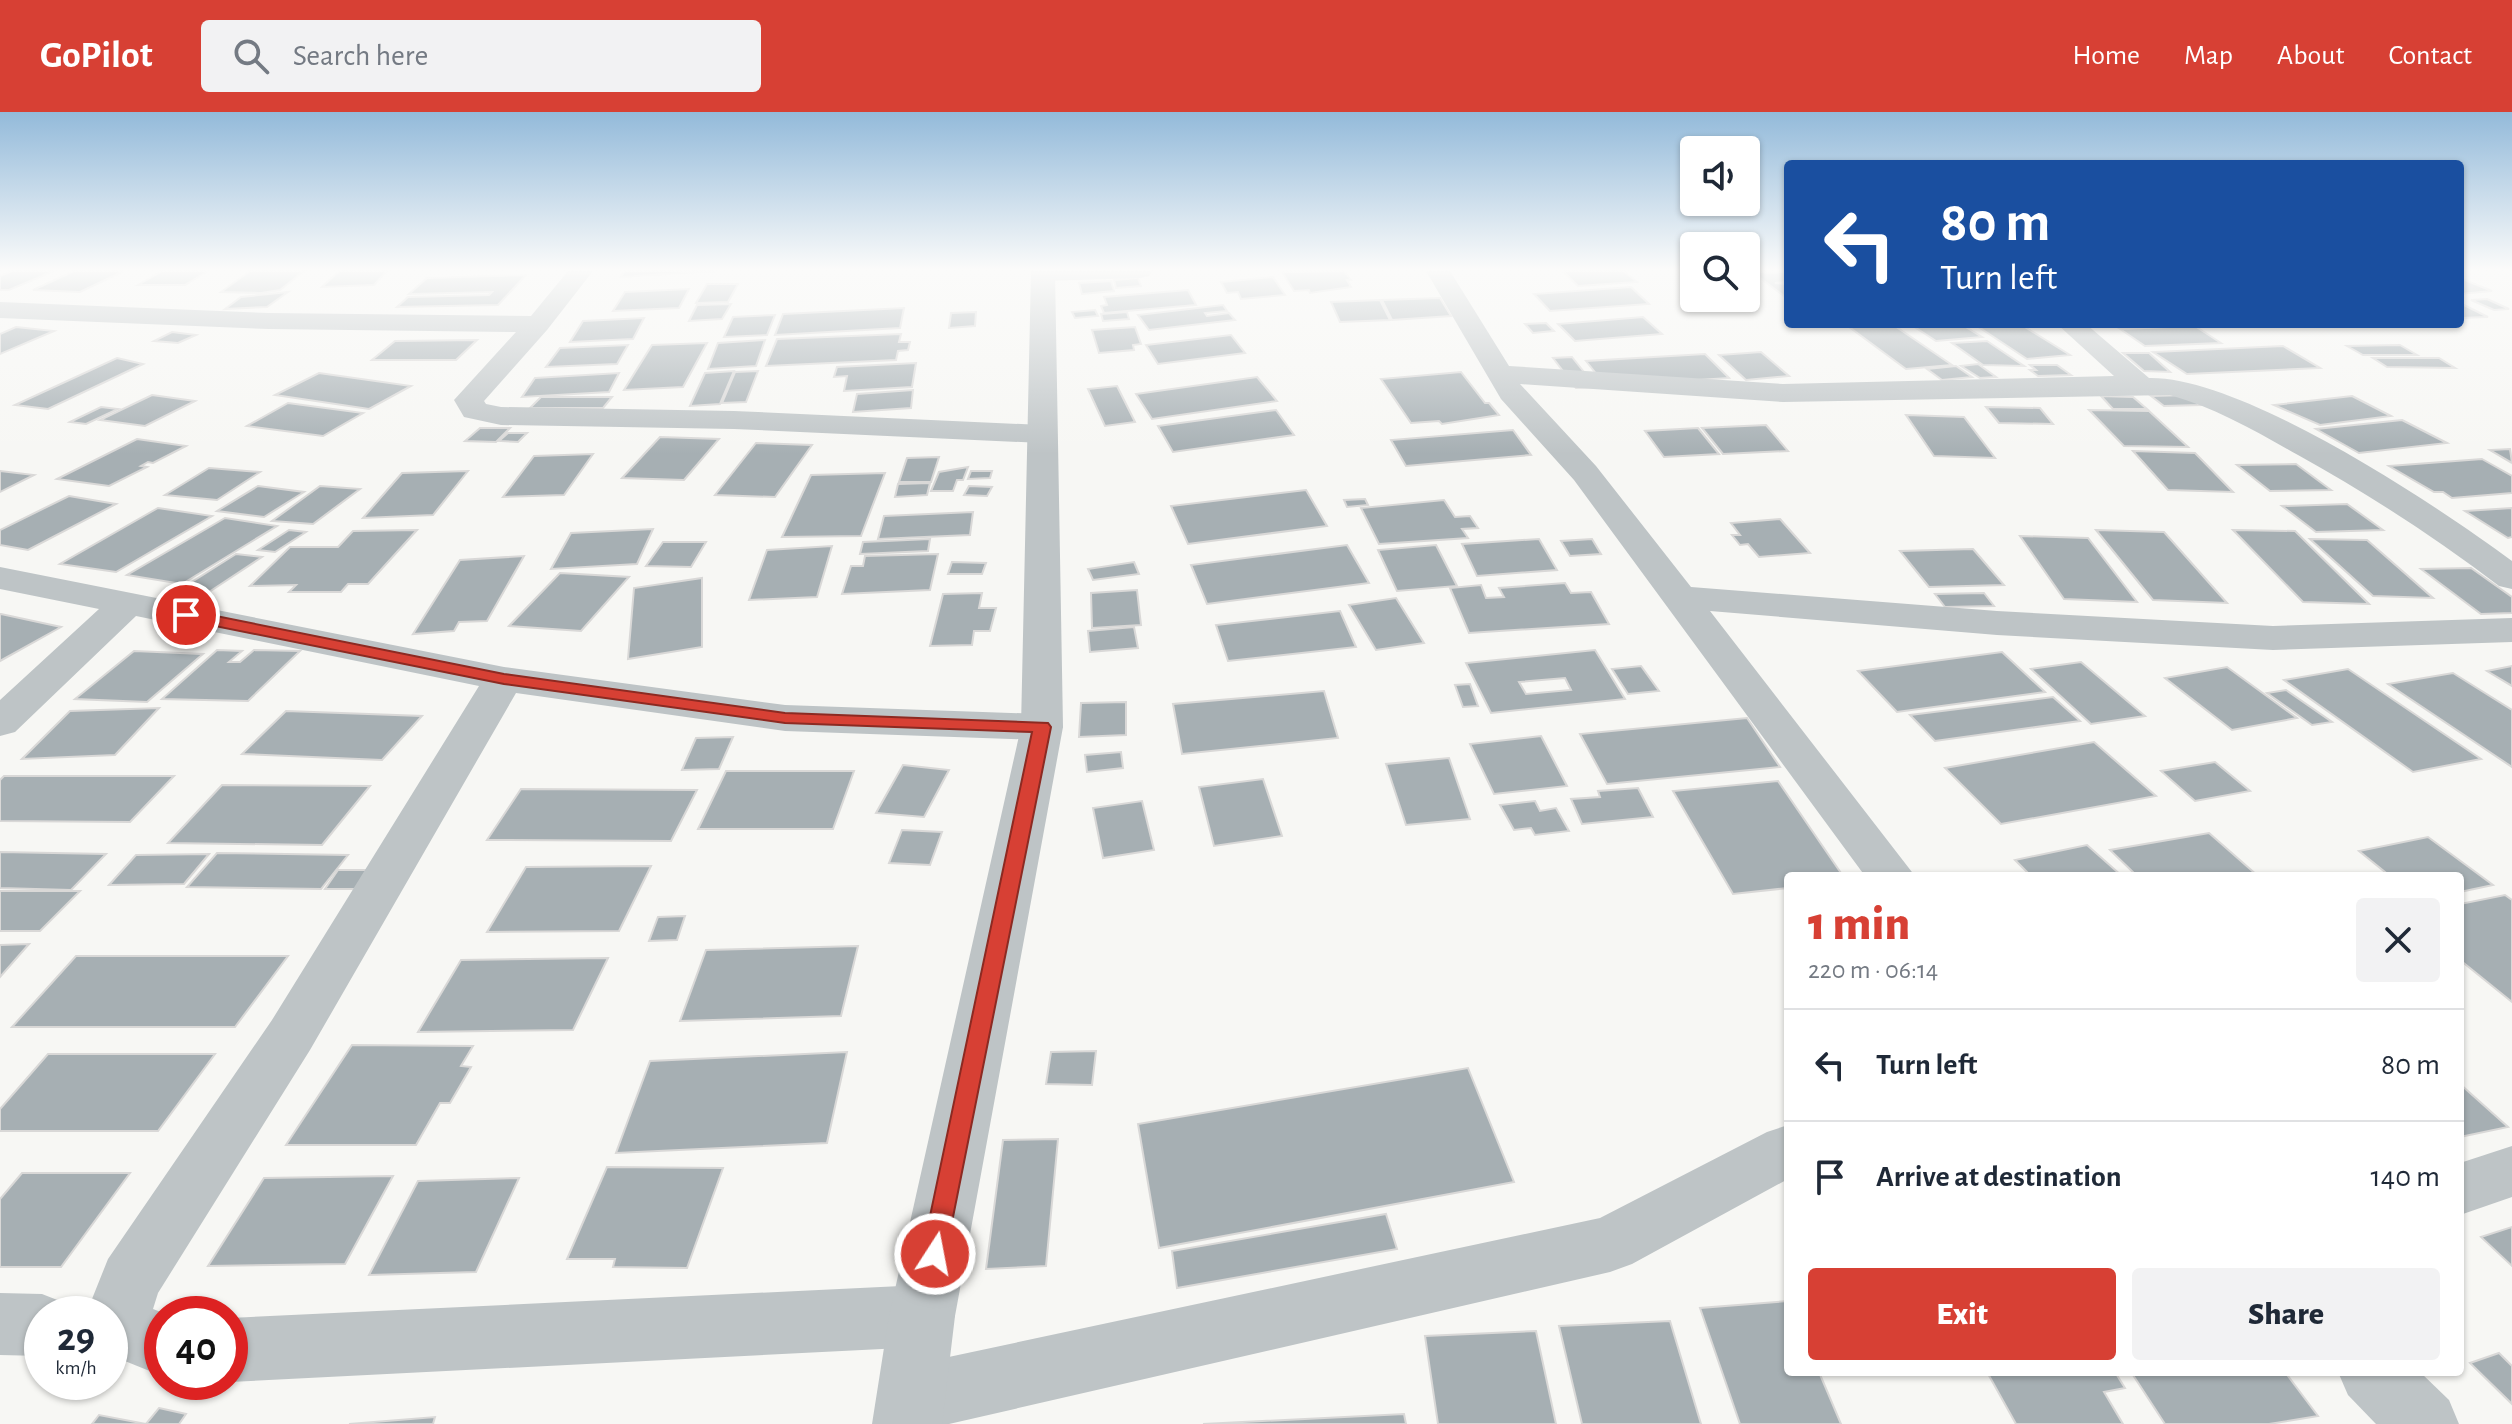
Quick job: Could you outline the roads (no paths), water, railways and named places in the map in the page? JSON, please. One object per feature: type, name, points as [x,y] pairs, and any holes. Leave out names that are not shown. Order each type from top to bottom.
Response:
[{"type":"street","points":[[531,332],[469,400],[475,411],[501,416],[734,420],[1042,434]]},
{"type":"street","points":[[1043,332],[1042,727],[922,1316],[909,1412],[1610,1244],[1784,1152]]},
{"type":"street","points":[[1475,332],[1511,393],[1585,473],[1888,872]]},
{"type":"street","points":[[2080,332],[2136,380],[2107,387]]},
{"type":"street","points":[[1500,374],[1783,393],[2172,386],[2209,396],[2239,409],[2359,475],[2460,539],[2512,578]]},
{"type":"street","points":[[0,578],[504,679],[785,718],[1042,727]]},
{"type":"street","points":[[1677,597],[1997,623],[2273,638],[2512,630]]},
{"type":"street","points":[[0,723],[127,604]]},
{"type":"street","points":[[129,1332],[131,1280],[291,1035],[504,679]]},
{"type":"street","points":[[2464,1188],[2512,1171]]},
{"type":"street","points":[[248,1349],[922,1316]]},
{"type":"street","points":[[0,1324],[24,1325]]},
{"type":"street","points":[[2376,1376],[2424,1424]]}]
